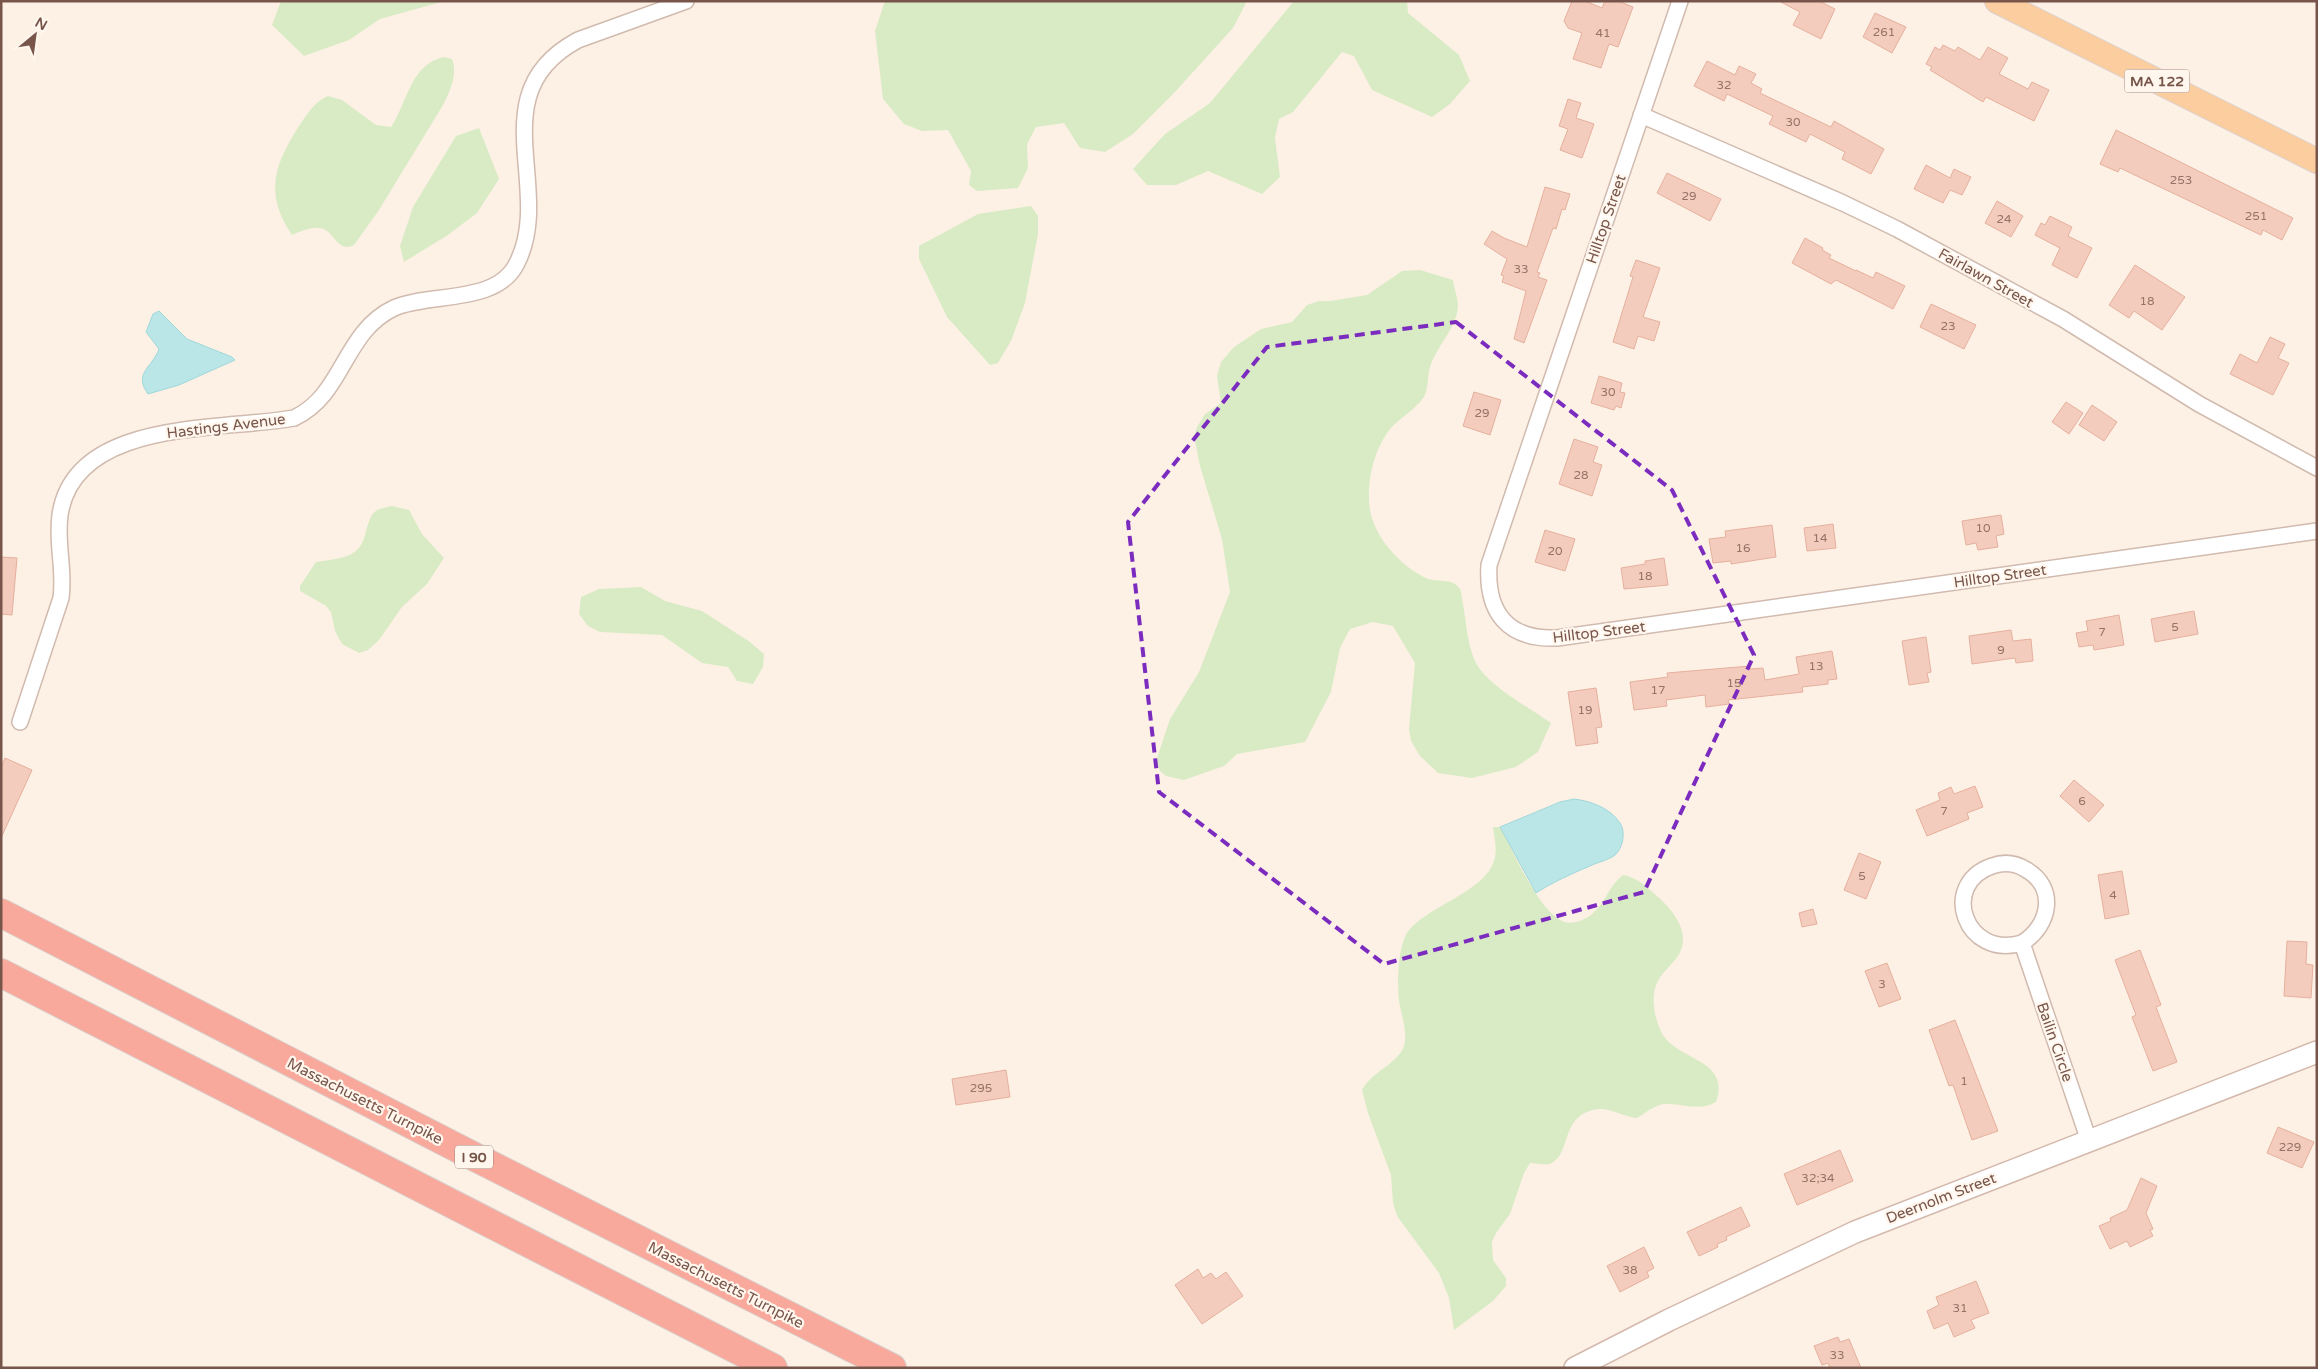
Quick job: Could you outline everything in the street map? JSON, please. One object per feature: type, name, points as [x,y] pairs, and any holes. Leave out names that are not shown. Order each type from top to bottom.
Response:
[{"type":"highway","name":"Massachusetts Turnpike","points":[[1,913],[469,1154],[892,1368]]},
{"type":"highway","points":[[1,973],[773,1368]]},
{"type":"main road","name":"MA 122","points":[[1997,1],[2317,161]]},
{"type":"street","name":"Hastings Avenue","points":[[20,722],[61,598],[63,581],[59,537],[60,515],[75,478],[89,464],[107,452],[126,443],[150,436],[224,425],[286,420],[304,413],[322,398],[335,380],[356,340],[393,308],[475,292],[495,286],[510,275],[518,262],[527,231],[528,202],[524,143],[526,104],[531,86],[540,72],[563,48],[578,40],[686,1]]},
{"type":"street","name":"Hilltop Street","points":[[1680,1],[1489,565],[1490,591],[1494,603],[1501,617],[1512,628],[1525,636],[1540,639],[1557,638],[2317,531]]},
{"type":"street","name":"Fairlawn Street","points":[[1641,115],[1843,203],[1897,229],[2063,319],[2199,404],[2317,468]]},
{"type":"street","points":[[2005,863],[2024,868],[2032,873],[2043,888],[2047,906],[2042,924],[2037,932],[2022,943],[1996,946],[1981,939],[1969,926],[1964,910],[1965,893],[1973,878],[1987,867],[2005,863]]},
{"type":"street","name":"Bailin Circle","points":[[2022,943],[2089,1141]]},
{"type":"street","name":"Deernolm Street","points":[[1575,1368],[1669,1320],[1855,1232],[2317,1052]]},
{"type":"highlighted area","points":[[1456,322],[1672,490],[1754,655],[1644,892],[1384,964],[1159,792],[1128,522],[1267,347]]},
{"type":"green space","points":[[281,1],[445,1],[380,19],[349,40],[304,56],[272,25]]},
{"type":"green space","points":[[885,1],[1247,1],[1233,28],[1174,93],[1133,134],[1105,152],[1080,148],[1064,123],[1036,127],[1027,144],[1028,168],[1018,188],[977,191],[969,185],[971,171],[948,130],[922,131],[904,124],[883,99],[875,31]]},
{"type":"green space","points":[[1294,1],[1407,1],[1408,13],[1459,55],[1470,81],[1450,104],[1432,117],[1372,90],[1354,56],[1342,52],[1293,112],[1279,119],[1275,138],[1280,177],[1262,194],[1208,171],[1176,185],[1147,185],[1133,169],[1165,134],[1210,103]]},
{"type":"green space","points":[[444,57],[452,59],[454,65],[454,76],[446,100],[379,210],[354,245],[343,246],[329,232],[319,228],[309,229],[292,235],[283,220],[275,193],[278,167],[290,140],[312,108],[328,96],[342,100],[376,125],[391,127],[417,76],[424,67]]},
{"type":"green space","points":[[479,128],[499,179],[477,213],[448,235],[404,262],[400,246],[413,207],[456,136]]},
{"type":"green space","points":[[1031,206],[1038,216],[1038,234],[1025,303],[1011,341],[998,363],[990,365],[947,317],[919,259],[919,246],[978,214]]},
{"type":"green space","points":[[1420,270],[1453,280],[1458,303],[1457,314],[1451,329],[1431,364],[1424,397],[1391,428],[1379,448],[1374,460],[1369,486],[1370,510],[1377,530],[1387,547],[1402,562],[1426,578],[1453,583],[1460,589],[1469,644],[1478,666],[1495,685],[1551,723],[1538,752],[1516,767],[1472,778],[1438,773],[1420,756],[1411,741],[1409,729],[1415,663],[1393,626],[1373,622],[1350,629],[1340,648],[1331,692],[1305,742],[1237,754],[1224,766],[1184,780],[1166,776],[1160,771],[1156,761],[1170,719],[1199,672],[1230,592],[1222,539],[1200,466],[1194,436],[1205,414],[1221,403],[1217,376],[1221,362],[1234,347],[1261,329],[1292,322],[1307,305],[1319,301],[1367,295],[1402,271]]},
{"type":"green space","points":[[392,506],[409,510],[422,534],[444,558],[427,584],[402,607],[379,640],[368,650],[359,653],[342,644],[335,631],[331,612],[326,606],[300,591],[300,586],[316,562],[344,557],[358,549],[373,514],[379,509]]},
{"type":"green space","points":[[641,587],[665,601],[702,611],[750,642],[764,654],[763,667],[753,684],[737,681],[728,667],[702,663],[662,635],[600,632],[588,626],[579,614],[581,597],[599,589]]},
{"type":"green space","points":[[1493,827],[1500,827],[1534,891],[1551,913],[1564,922],[1576,922],[1592,914],[1623,875],[1642,883],[1670,909],[1682,931],[1682,948],[1657,983],[1654,995],[1656,1017],[1663,1035],[1671,1044],[1710,1069],[1716,1077],[1719,1088],[1716,1102],[1710,1105],[1697,1107],[1661,1104],[1637,1118],[1598,1109],[1585,1113],[1577,1119],[1571,1127],[1561,1153],[1556,1160],[1549,1164],[1530,1163],[1524,1173],[1510,1214],[1496,1233],[1492,1242],[1493,1260],[1506,1278],[1506,1286],[1493,1301],[1454,1330],[1449,1298],[1439,1273],[1397,1216],[1393,1203],[1391,1175],[1368,1113],[1362,1090],[1372,1078],[1397,1058],[1404,1046],[1404,1023],[1399,1001],[1398,976],[1404,939],[1416,923],[1469,889],[1481,880],[1490,869],[1496,853]]},
{"type":"water","points":[[159,311],[187,339],[232,357],[235,360],[179,385],[148,394],[142,381],[143,376],[159,349],[146,332],[153,314]]},
{"type":"water","points":[[1574,799],[1587,801],[1611,813],[1622,827],[1622,844],[1613,857],[1562,878],[1536,893],[1500,827],[1560,802]]},
{"type":"building","points":[[1572,1],[1585,1],[1602,8],[1605,1],[1618,1],[1633,7],[1618,47],[1609,44],[1601,68],[1573,59],[1582,33],[1568,28],[1564,21]]},
{"type":"building","points":[[1779,1],[1819,1],[1835,9],[1821,39],[1793,25],[1800,12]]},
{"type":"building","points":[[1875,13],[1906,27],[1892,53],[1863,37]]},
{"type":"building","points":[[1943,45],[1955,51],[1958,47],[1980,60],[1988,47],[2008,58],[1999,74],[2028,89],[2032,82],[2049,90],[2034,121],[1986,97],[1983,102],[1930,70],[1932,67],[1926,64],[1935,47],[1940,50]]},
{"type":"building","points":[[1707,61],[1735,75],[1739,66],[1756,74],[1751,83],[1762,89],[1760,93],[1831,127],[1834,121],[1884,149],[1871,174],[1842,159],[1845,152],[1810,134],[1806,142],[1769,124],[1773,116],[1727,94],[1724,101],[1694,86]]},
{"type":"building","points":[[1568,99],[1581,103],[1576,118],[1594,124],[1582,158],[1560,150],[1568,129],[1559,126]]},
{"type":"building","points":[[2116,130],[2293,218],[2282,240],[2263,230],[2261,235],[2120,168],[2118,172],[2100,164]]},
{"type":"building","points":[[1926,165],[1950,178],[1954,169],[1971,177],[1962,195],[1950,190],[1943,203],[1914,189]]},
{"type":"building","points":[[1667,173],[1721,199],[1710,221],[1657,193]]},
{"type":"building","points":[[1545,187],[1570,194],[1565,210],[1562,209],[1556,229],[1553,228],[1537,272],[1540,273],[1538,277],[1547,280],[1524,343],[1514,339],[1526,291],[1502,282],[1504,276],[1501,275],[1507,259],[1484,244],[1492,231],[1527,247]]},
{"type":"building","points":[[1997,201],[2023,216],[2011,237],[1985,223]]},
{"type":"building","points":[[2050,216],[2072,227],[2068,236],[2092,248],[2077,278],[2052,265],[2060,248],[2035,235],[2041,223],[2045,225]]},
{"type":"building","points":[[1805,238],[1823,248],[1822,250],[1831,255],[1829,258],[1856,271],[1873,278],[1876,272],[1905,286],[1893,309],[1836,280],[1831,284],[1792,263]]},
{"type":"building","points":[[1636,260],[1660,268],[1643,317],[1660,322],[1654,341],[1638,336],[1634,349],[1613,342],[1633,277],[1630,276]]},
{"type":"building","points":[[2135,265],[2185,297],[2162,330],[2134,311],[2129,318],[2109,305]]},
{"type":"building","points":[[1931,304],[1976,325],[1964,349],[1920,327]]},
{"type":"building","points":[[2270,337],[2285,344],[2278,358],[2289,363],[2273,395],[2230,374],[2240,354],[2257,363]]},
{"type":"building","points":[[1599,376],[1622,383],[1620,392],[1625,393],[1621,408],[1616,406],[1614,410],[1591,403]]},
{"type":"building","points":[[1474,392],[1501,400],[1490,435],[1463,426]]},
{"type":"building","points":[[2066,402],[2083,413],[2069,434],[2052,422]]},
{"type":"building","points":[[2092,405],[2117,422],[2104,441],[2079,425]]},
{"type":"building","points":[[1574,439],[1598,447],[1593,462],[1602,465],[1592,496],[1559,484]]},
{"type":"building","points":[[2001,515],[2004,534],[1996,536],[1998,547],[1978,550],[1976,543],[1966,545],[1962,521]]},
{"type":"building","points":[[1833,524],[1836,548],[1807,551],[1804,528]]},
{"type":"building","points":[[1772,525],[1776,557],[1731,564],[1731,561],[1713,563],[1709,539],[1726,537],[1725,531]]},
{"type":"building","points":[[1545,530],[1575,539],[1565,571],[1535,562]]},
{"type":"building","points":[[1,557],[17,558],[12,615],[1,614]]},
{"type":"building","points":[[1664,558],[1668,585],[1624,589],[1621,568],[1645,564],[1645,561]]},
{"type":"building","points":[[2194,611],[2198,634],[2155,642],[2151,619]]},
{"type":"building","points":[[2119,615],[2124,645],[2094,650],[2093,645],[2079,647],[2076,633],[2088,631],[2086,621]]},
{"type":"building","points":[[2011,630],[2013,641],[2031,639],[2033,661],[2016,663],[2015,658],[1972,664],[1969,636]]},
{"type":"building","points":[[1926,637],[1931,672],[1927,673],[1929,682],[1909,685],[1902,641]]},
{"type":"building","points":[[1832,651],[1837,679],[1828,680],[1828,684],[1802,687],[1803,692],[1728,700],[1729,704],[1706,707],[1705,695],[1666,700],[1667,706],[1634,710],[1630,682],[1668,677],[1667,673],[1750,666],[1750,669],[1763,668],[1765,680],[1799,674],[1796,657]]},
{"type":"building","points":[[1596,688],[1602,727],[1596,728],[1598,743],[1576,746],[1568,692]]},
{"type":"building","points":[[5,758],[32,770],[1,838],[1,768]]},
{"type":"building","points":[[2074,780],[2104,805],[2089,822],[2060,796]]},
{"type":"building","points":[[1975,786],[1983,807],[1967,813],[1969,819],[1927,836],[1916,810],[1940,800],[1938,793],[1951,787],[1954,794]]},
{"type":"building","points":[[1859,853],[1881,862],[1866,899],[1844,890]]},
{"type":"building","points":[[2122,871],[2129,914],[2105,919],[2098,875]]},
{"type":"building","points":[[1813,909],[1817,924],[1802,927],[1799,913]]},
{"type":"building","points":[[2287,941],[2307,942],[2306,964],[2313,965],[2311,998],[2284,996]]},
{"type":"building","points":[[2140,950],[2161,1005],[2156,1007],[2177,1062],[2153,1071],[2132,1017],[2136,1015],[2115,960]]},
{"type":"building","points":[[1887,963],[1901,999],[1879,1007],[1865,971]]},
{"type":"building","points":[[1955,1020],[1998,1131],[1972,1140],[1953,1085],[1949,1086],[1929,1030]]},
{"type":"building","points":[[1006,1070],[1010,1097],[956,1105],[952,1079]]},
{"type":"building","points":[[2278,1127],[2314,1142],[2302,1168],[2267,1153]]},
{"type":"building","points":[[1840,1150],[1853,1181],[1797,1205],[1784,1174]]},
{"type":"building","points":[[2141,1178],[2157,1186],[2146,1213],[2153,1229],[2150,1230],[2153,1236],[2130,1247],[2127,1241],[2110,1249],[2099,1226],[2111,1221],[2110,1218],[2127,1210]]},
{"type":"building","points":[[1741,1207],[1750,1226],[1726,1237],[1727,1240],[1717,1244],[1718,1247],[1699,1256],[1687,1232]]},
{"type":"building","points":[[1644,1247],[1654,1268],[1647,1272],[1649,1277],[1620,1292],[1607,1266]]},
{"type":"building","points":[[1198,1269],[1203,1278],[1211,1273],[1216,1279],[1226,1272],[1243,1296],[1202,1324],[1175,1285]]},
{"type":"building","points":[[1976,1281],[1989,1313],[1971,1320],[1975,1328],[1954,1337],[1948,1323],[1934,1329],[1927,1311],[1939,1305],[1936,1297]]},
{"type":"building","points":[[1838,1337],[1840,1342],[1849,1339],[1861,1368],[1830,1368],[1828,1363],[1822,1365],[1814,1346]]}]
